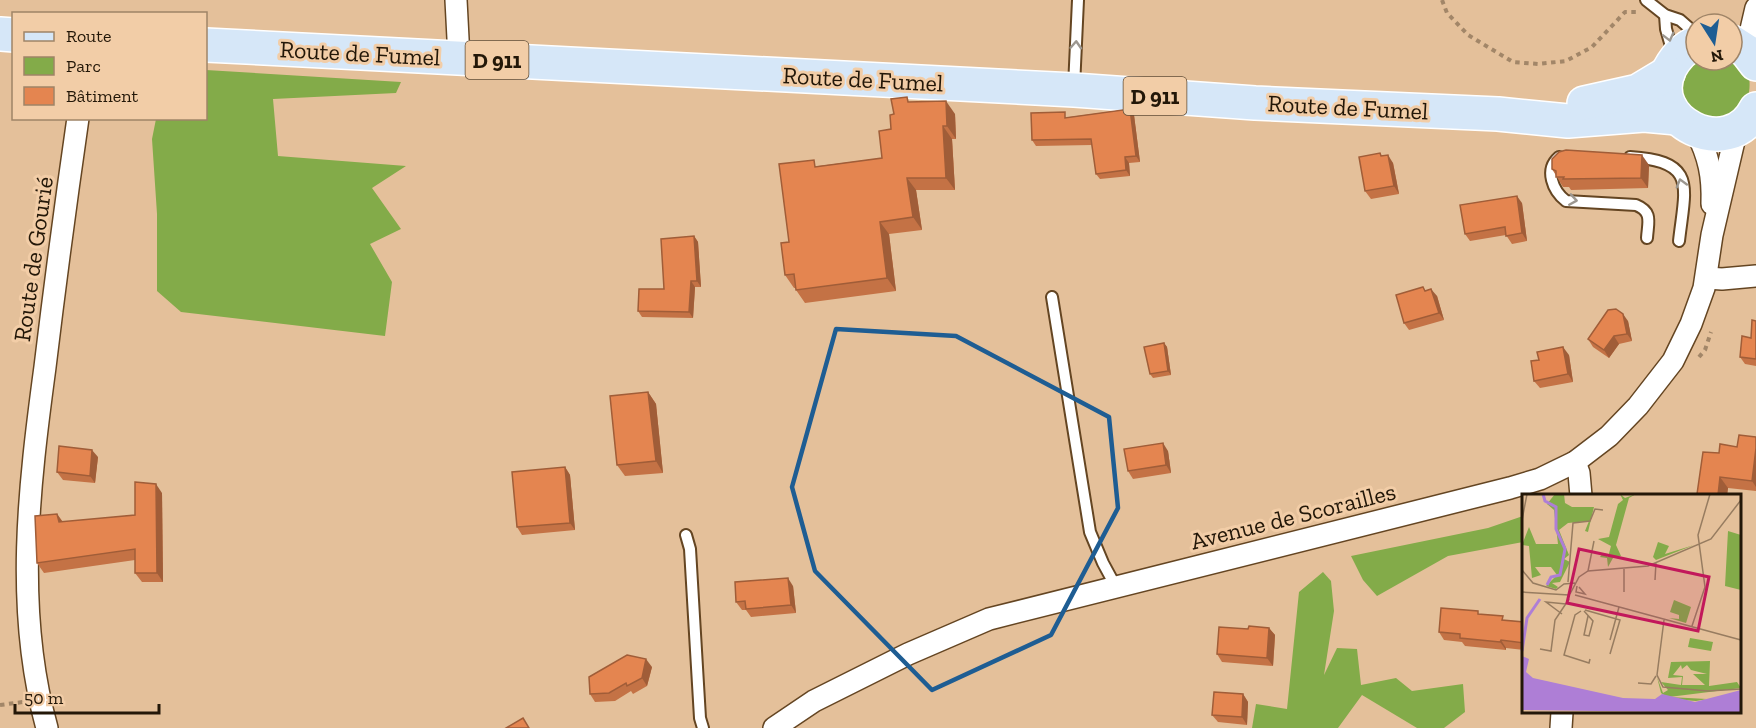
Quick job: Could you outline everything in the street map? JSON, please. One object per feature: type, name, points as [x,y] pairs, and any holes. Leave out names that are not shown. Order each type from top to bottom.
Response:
[{"type":"main road","name":"Route de Fumel","points":[[207,45],[1074,90],[1255,103],[1498,114],[1568,121],[1644,115],[1687,125],[1714,135],[1725,134],[1751,116]]},
{"type":"main road","name":"Route de Fumel","points":[[1520,117],[1638,91],[1676,51]]},
{"type":"main road","points":[[1676,51],[1666,89],[1669,104],[1687,125]]},
{"type":"street","points":[[456,0],[459,58]]},
{"type":"street","points":[[1744,40],[1755,10]]},
{"type":"street","name":"Avenue de Scorailles","points":[[1712,235],[1751,116]]},
{"type":"street","name":"Route de Gourié","points":[[47,728],[39,699],[33,658],[26,576],[30,479],[78,120]]},
{"type":"street","name":"Avenue de Scorailles","points":[[774,728],[814,701],[908,654],[989,619],[1510,488],[1540,479],[1575,462],[1617,428],[1673,362],[1691,324],[1707,278],[1712,235],[1713,186],[1709,160],[1687,125]]},
{"type":"street","points":[[1707,278],[1756,276]]},
{"type":"street","points":[[1575,462],[1579,473],[1581,494]]},
{"type":"street","points":[[1561,728],[1562,713]]},
{"type":"lane","points":[[1074,90],[1078,0]]},
{"type":"lane","points":[[1646,0],[1665,15],[1684,23]]},
{"type":"lane","points":[[1665,15],[1676,51]]},
{"type":"lane","points":[[1572,153],[1562,154],[1555,160],[1552,168],[1552,181],[1556,191],[1566,201],[1636,205],[1643,208],[1647,212],[1647,238]]},
{"type":"lane","points":[[1619,156],[1654,158],[1674,167],[1683,180],[1684,190],[1679,241]]},
{"type":"lane","points":[[1052,297],[1090,532],[1102,563],[1116,587]]},
{"type":"lane","points":[[686,535],[690,549],[699,718],[703,728]]},
{"type":"path","points":[[1442,0],[1447,13],[1468,35],[1513,62],[1538,64],[1566,62],[1592,48],[1625,12],[1636,11],[1676,51]]},
{"type":"highlighted area","points":[[836,329],[956,336],[1109,417],[1118,508],[1051,635],[932,690],[815,571],[792,487]]},
{"type":"green space","points":[[207,70],[401,82],[396,93],[273,99],[278,156],[406,166],[372,188],[401,229],[370,244],[392,282],[385,336],[181,312],[157,291],[157,214],[152,139],[156,120],[207,120]]},
{"type":"green space","points":[[1684,71],[1744,71],[1749,76],[1749,94],[1734,115],[1714,119],[1704,118],[1687,106],[1681,97],[1681,74]]},
{"type":"green space","points":[[1522,516],[1522,542],[1448,556],[1377,596],[1363,580],[1351,556],[1488,528]]},
{"type":"green space","points":[[1323,572],[1331,581],[1334,611],[1324,675],[1337,648],[1357,649],[1361,685],[1396,678],[1412,691],[1463,684],[1465,712],[1444,728],[1417,728],[1362,695],[1338,728],[1252,728],[1256,704],[1287,709],[1299,592]]},
{"type":"building","points":[[907,97],[908,102],[946,101],[947,126],[943,126],[946,178],[907,178],[913,217],[880,222],[887,278],[796,290],[794,274],[785,275],[781,243],[789,242],[779,164],[814,160],[815,167],[882,158],[879,131],[891,129],[890,115],[894,114],[891,99]]},
{"type":"building","points":[[1130,109],[1136,156],[1125,157],[1126,170],[1096,174],[1091,139],[1032,140],[1031,113],[1065,112],[1065,118]]},
{"type":"building","points":[[1566,150],[1642,155],[1641,178],[1563,179],[1564,177],[1556,177],[1556,171],[1552,169],[1552,159],[1559,152]]},
{"type":"building","points":[[1380,153],[1381,156],[1388,155],[1394,186],[1365,191],[1359,157]]},
{"type":"building","points":[[1517,196],[1522,233],[1506,236],[1505,227],[1465,234],[1460,205]]},
{"type":"building","points":[[694,236],[697,281],[691,281],[689,312],[638,311],[639,289],[664,289],[661,239]]},
{"type":"building","points":[[1423,287],[1425,291],[1431,289],[1439,313],[1404,323],[1396,295]]},
{"type":"building","points":[[1616,309],[1623,314],[1627,334],[1614,336],[1604,350],[1588,339],[1608,310]]},
{"type":"building","points":[[1752,320],[1756,321],[1756,359],[1740,357],[1742,336],[1751,338]]},
{"type":"building","points":[[1164,343],[1168,371],[1150,374],[1144,347]]},
{"type":"building","points":[[1563,347],[1568,374],[1534,381],[1531,361],[1539,360],[1537,352]]},
{"type":"building","points":[[648,392],[656,461],[617,465],[610,396]]},
{"type":"building","points":[[1739,435],[1756,437],[1752,481],[1720,477],[1718,494],[1697,494],[1703,452],[1719,453],[1720,444],[1737,447]]},
{"type":"building","points":[[1163,443],[1166,465],[1128,471],[1124,449]]},
{"type":"building","points":[[59,446],[92,450],[90,476],[57,472]]},
{"type":"building","points":[[565,467],[570,523],[517,527],[512,472]]},
{"type":"building","points":[[135,482],[156,484],[157,573],[135,573],[135,549],[37,563],[35,516],[57,514],[59,522],[135,515]]},
{"type":"building","points":[[788,578],[791,605],[746,609],[745,601],[736,602],[735,582]]},
{"type":"building","points":[[1441,608],[1478,611],[1478,614],[1503,616],[1502,620],[1522,622],[1522,643],[1460,638],[1460,634],[1439,632]]},
{"type":"building","points":[[1249,626],[1269,628],[1267,658],[1217,654],[1219,627],[1248,629]]},
{"type":"building","points":[[627,655],[646,659],[642,678],[627,686],[626,683],[609,693],[590,694],[589,677]]},
{"type":"building","points":[[1214,692],[1243,694],[1242,717],[1212,715]]},
{"type":"building","points":[[523,718],[529,728],[506,728]]}]
